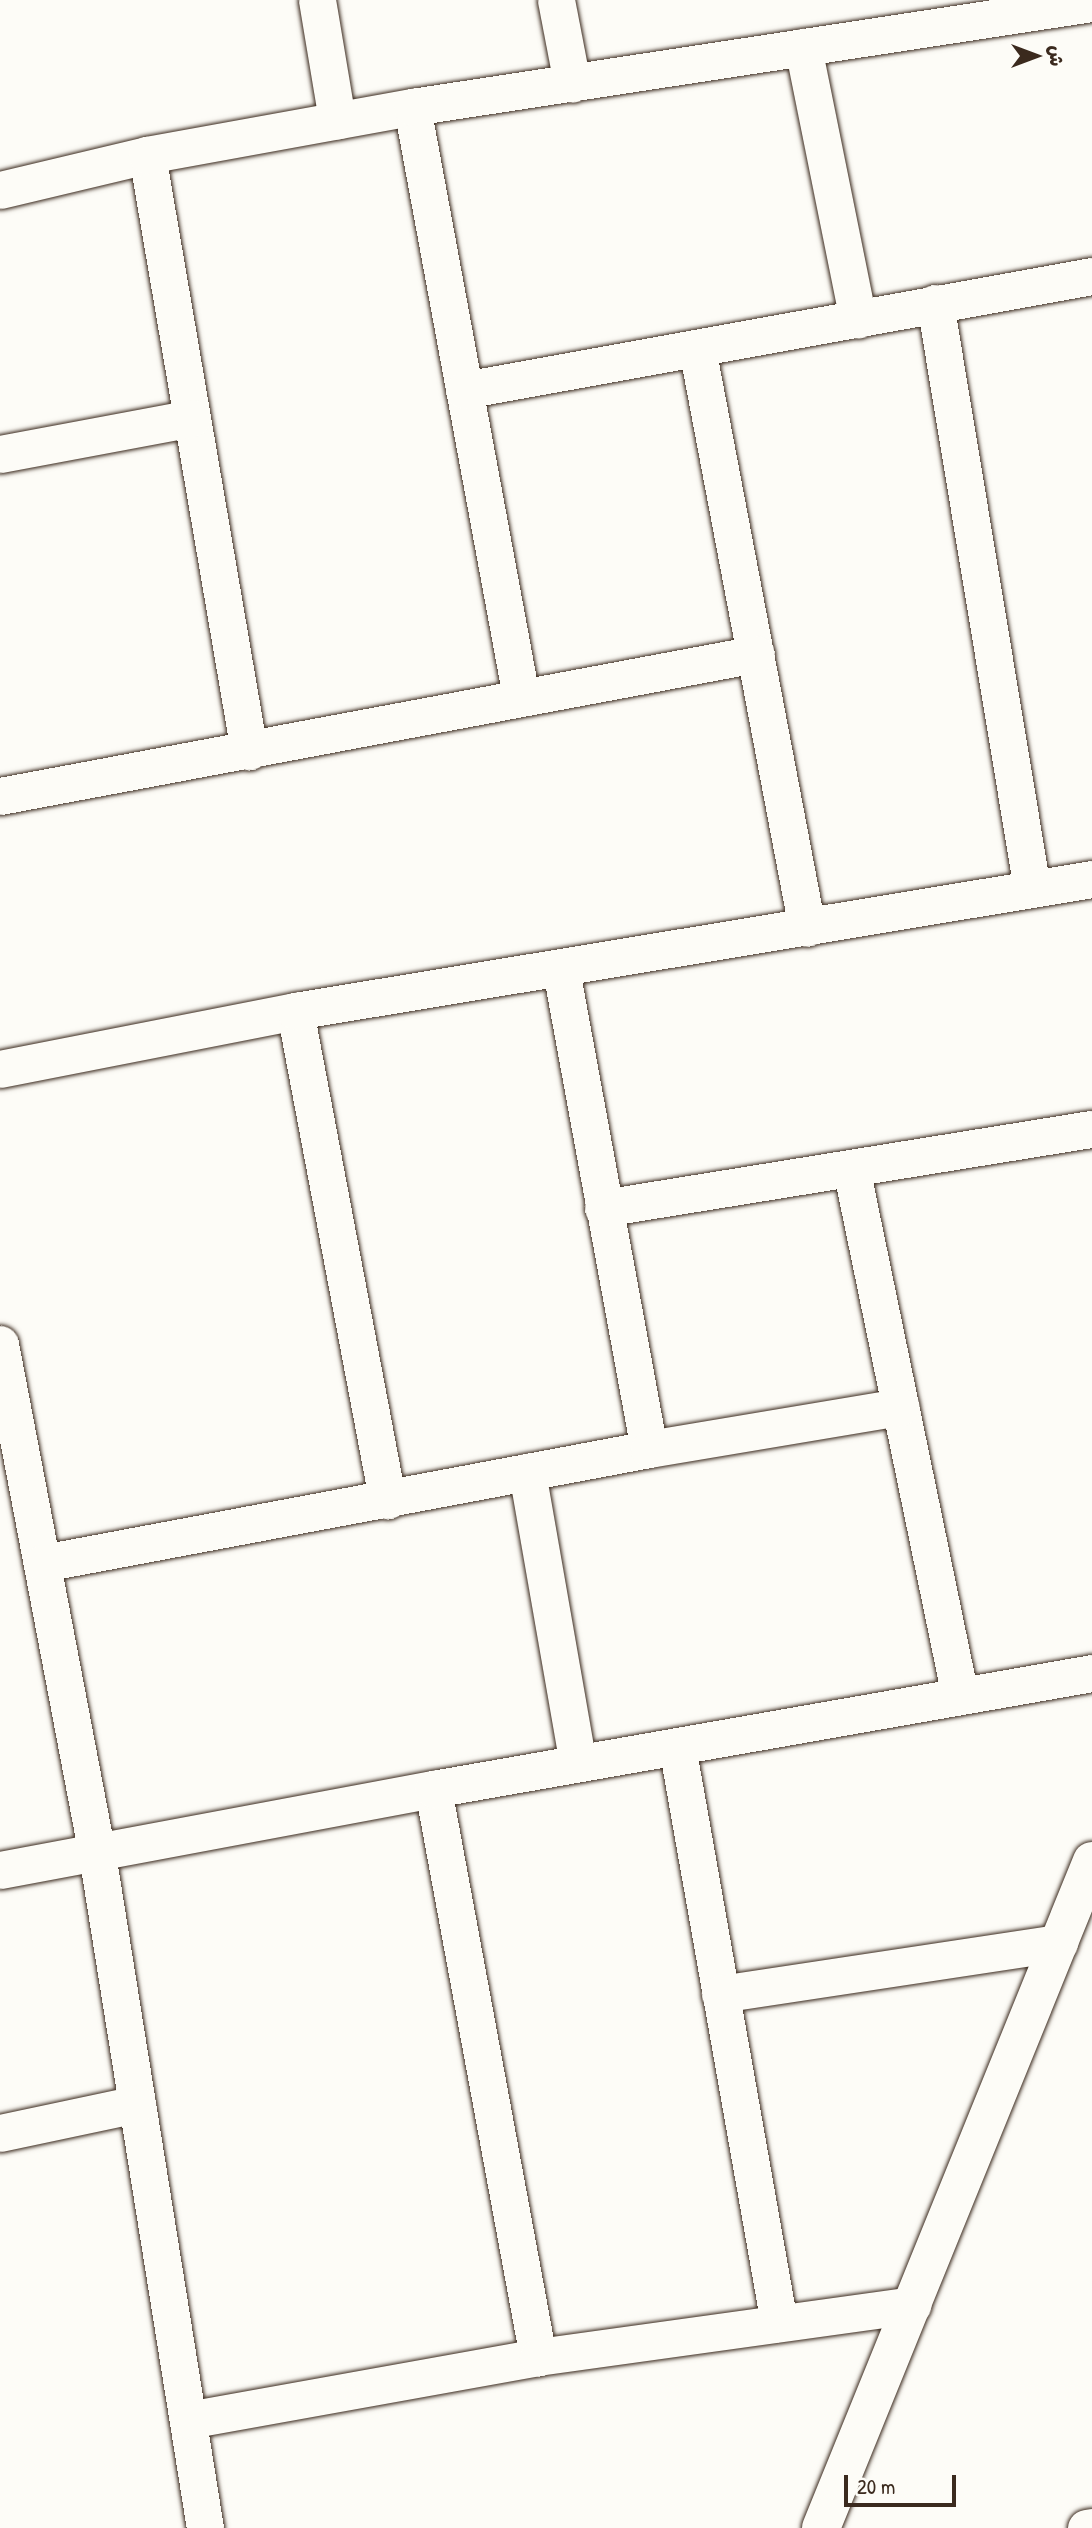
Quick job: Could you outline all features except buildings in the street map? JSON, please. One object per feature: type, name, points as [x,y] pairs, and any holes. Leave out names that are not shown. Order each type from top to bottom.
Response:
[{"type":"street","points":[[317,0],[337,120]]},
{"type":"street","points":[[556,0],[572,83]]},
{"type":"street","points":[[0,190],[146,155],[412,107],[1092,3]]},
{"type":"street","points":[[803,47],[858,319]]},
{"type":"street","points":[[412,107],[521,697]]},
{"type":"street","points":[[146,155],[249,751]]},
{"type":"street","points":[[464,390],[1092,276]]},
{"type":"street","points":[[935,303],[1032,889]]},
{"type":"street","points":[[697,348],[807,928]]},
{"type":"street","points":[[0,454],[192,418]]},
{"type":"street","points":[[0,796],[756,654]]},
{"type":"street","points":[[0,1069],[295,1011],[561,970],[1092,879]]},
{"type":"street","points":[[561,970],[649,1449]]},
{"type":"street","points":[[295,1011],[387,1500]]},
{"type":"street","points":[[603,1208],[1091,1133]]},
{"type":"street","points":[[851,1168],[960,1696]]},
{"type":"street","points":[[0,1344],[97,1854],[205,2528]]},
{"type":"street","points":[[43,1563],[649,1449],[901,1407]]},
{"type":"street","points":[[527,1472],[578,1763]]},
{"type":"street","points":[[0,1870],[97,1854],[433,1789],[1092,1673]]},
{"type":"street","points":[[677,1746],[779,2323]]},
{"type":"street","points":[[433,1789],[538,2357]]},
{"type":"street","points":[[821,2528],[1092,1861]]},
{"type":"street","points":[[720,1994],[1059,1943]]},
{"type":"street","points":[[0,2133],[137,2104]]},
{"type":"street","points":[[188,2420],[538,2357],[912,2305]]},
{"type":"street","points":[[1086,2528],[1092,2527]]}]
